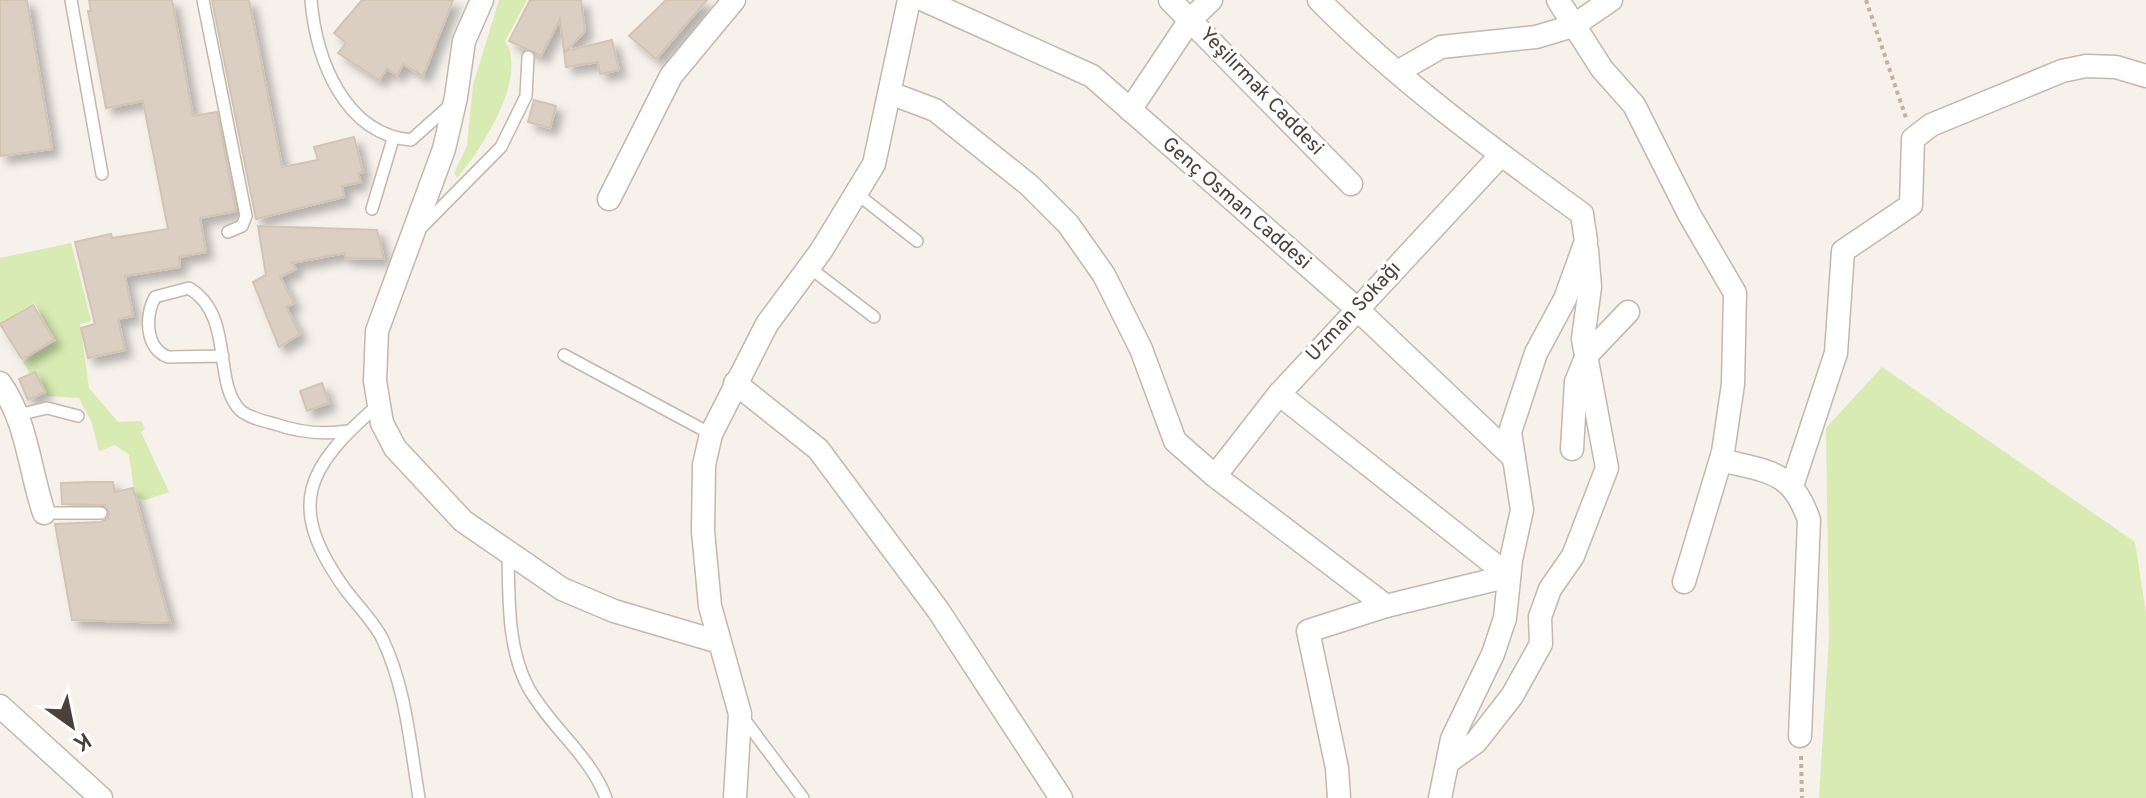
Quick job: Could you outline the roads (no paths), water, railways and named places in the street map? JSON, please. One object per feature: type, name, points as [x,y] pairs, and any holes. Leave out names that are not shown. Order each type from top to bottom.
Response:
[{"type":"street","points":[[482,0],[464,41],[444,149],[377,331],[375,381],[382,423],[395,448],[463,521],[562,589],[614,611],[719,642]]},
{"type":"street","points":[[609,199],[671,76],[734,0]]},
{"type":"street","points":[[735,798],[740,714],[710,606],[703,531],[704,465],[711,434],[767,324],[810,268],[874,164],[909,0]]},
{"type":"street","name":"Genç Osman Caddesi","points":[[924,0],[1092,76],[1356,308],[1514,458]]},
{"type":"street","name":"Yeşilırmak Caddesi","points":[[1170,0],[1351,184]]},
{"type":"street","points":[[1130,110],[1190,20],[1211,0]]},
{"type":"street","points":[[1319,0],[1501,155],[1582,214],[1590,287],[1583,339],[1607,468],[1593,511],[1573,556],[1550,589],[1540,617],[1541,644],[1512,696],[1476,742],[1448,762]]},
{"type":"street","points":[[1558,0],[1602,69],[1634,105],[1689,214],[1735,293],[1733,384],[1721,460],[1684,582]]},
{"type":"street","points":[[1399,71],[1441,47],[1536,37],[1573,26],[1611,0]]},
{"type":"street","points":[[1792,486],[1836,353],[1843,251],[1911,205],[1913,139],[1931,125],[2062,71],[2086,66],[2116,67],[2146,76]]},
{"type":"street","points":[[890,93],[935,110],[1029,185],[1068,224],[1104,275],[1141,349],[1175,441],[1215,476],[1386,606]]},
{"type":"street","name":"Uzman Sokağı","points":[[1215,476],[1279,394],[1501,155]]},
{"type":"street","points":[[1440,798],[1452,739],[1493,654],[1505,618],[1509,576],[1522,510],[1510,432],[1536,353],[1565,299],[1586,241]]},
{"type":"street","points":[[1572,449],[1576,382],[1587,355],[1628,312]]},
{"type":"street","points":[[0,383],[18,415],[44,513]]},
{"type":"street","points":[[735,383],[818,449],[938,610],[1061,798]]},
{"type":"street","points":[[1279,394],[1509,576]]},
{"type":"street","points":[[1721,460],[1786,478],[1805,508],[1810,541],[1800,736]]},
{"type":"street","points":[[1339,798],[1337,768],[1308,631],[1386,606],[1509,576]]},
{"type":"street","points":[[0,706],[101,798]]},
{"type":"lane","points":[[71,0],[102,174]]},
{"type":"lane","points":[[203,0],[246,216],[242,226],[228,232]]},
{"type":"lane","points":[[311,0],[337,92],[368,124],[393,139],[411,140],[422,134],[456,97]]},
{"type":"lane","points":[[410,239],[501,147],[526,96],[528,57]]},
{"type":"lane","points":[[372,209],[393,139]]},
{"type":"lane","points":[[856,193],[917,241]]},
{"type":"lane","points":[[810,268],[874,317]]},
{"type":"lane","points":[[223,356],[168,357],[160,354],[152,344],[149,325],[149,309],[155,297],[189,288],[202,296],[219,333],[232,396],[240,410],[301,432],[348,431]]},
{"type":"lane","points":[[564,355],[711,434]]},
{"type":"lane","points":[[379,405],[348,431],[313,478],[307,512],[343,586],[381,636],[402,691],[419,798]]},
{"type":"lane","points":[[18,415],[47,408],[78,416]]},
{"type":"lane","points":[[44,513],[101,513]]},
{"type":"lane","points":[[508,553],[510,623],[527,686],[598,775],[606,798]]},
{"type":"lane","points":[[740,714],[803,798]]}]
